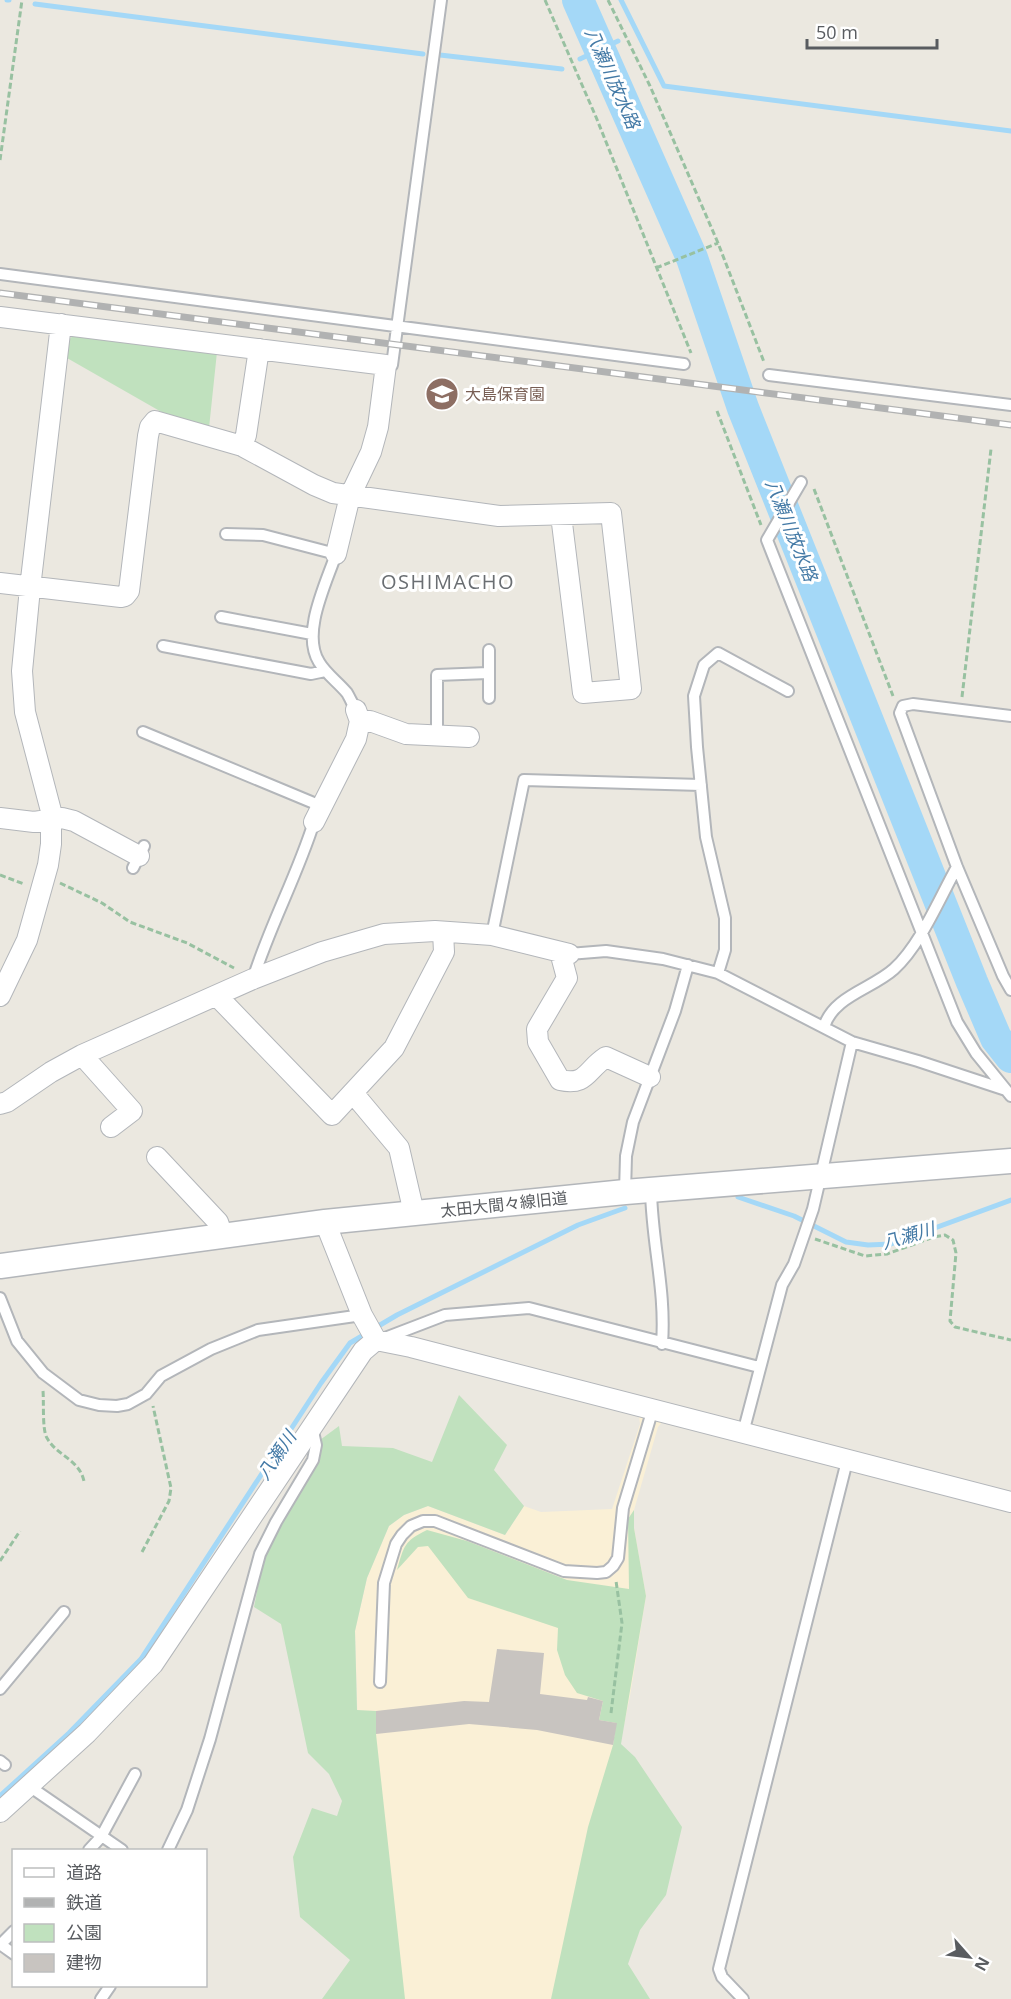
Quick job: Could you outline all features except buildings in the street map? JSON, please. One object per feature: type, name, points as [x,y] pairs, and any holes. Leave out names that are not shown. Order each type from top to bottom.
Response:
[{"type":"street","points":[[0,317],[386,364],[378,427],[370,452],[350,496],[336,554]]},
{"type":"street","points":[[0,996],[27,940],[48,866],[51,819],[49,802],[25,712],[22,671],[61,324]]},
{"type":"street","points":[[242,446],[246,435],[259,349]]},
{"type":"street","points":[[0,583],[30,588],[126,596],[129,591],[148,436],[150,427],[155,421],[242,446],[333,493],[499,516],[611,513],[631,689],[583,693],[561,515]]},
{"type":"street","points":[[317,814],[356,739],[358,715],[406,734],[469,737]]},
{"type":"street","points":[[0,818],[34,822],[62,818],[74,821],[139,856]]},
{"type":"street","points":[[217,996],[332,1115],[394,1048],[444,951],[443,932]]},
{"type":"street","points":[[0,1104],[7,1102],[51,1072],[82,1055],[253,979],[322,952],[384,934],[443,932],[492,935],[564,953],[567,978],[537,1029],[538,1042],[560,1080],[573,1083],[582,1079],[596,1063],[606,1057],[650,1077]]},
{"type":"street","points":[[82,1055],[132,1111],[111,1127]]},
{"type":"street","points":[[353,1093],[399,1148],[414,1213]]},
{"type":"street","points":[[157,1157],[218,1222],[223,1236]]},
{"type":"street","name":"太田大間々線旧道","points":[[0,1266],[325,1222],[625,1192],[1011,1161]]},
{"type":"street","points":[[325,1222],[364,1318],[378,1340],[652,1412],[743,1432],[1011,1502]]},
{"type":"street","points":[[0,1812],[87,1733],[153,1664],[363,1351],[378,1340]]},
{"type":"lane","points":[[392,365],[399,327],[441,0]]},
{"type":"lane","points":[[0,274],[684,364]]},
{"type":"lane","points":[[769,375],[1011,405]]},
{"type":"lane","points":[[807,484],[770,537],[957,1022],[976,1053],[1008,1093]]},
{"type":"lane","points":[[226,534],[263,535],[336,554],[312,634],[312,649],[325,671],[347,694],[358,715]]},
{"type":"lane","points":[[221,617],[312,634]]},
{"type":"lane","points":[[164,646],[312,674],[325,671]]},
{"type":"lane","points":[[489,650],[489,698]]},
{"type":"lane","points":[[718,973],[725,950],[725,918],[706,837],[694,696],[704,664],[718,653],[788,691]]},
{"type":"lane","points":[[437,734],[437,675],[488,673]]},
{"type":"lane","points":[[1011,716],[913,704],[903,706],[900,713],[955,871],[1011,990]]},
{"type":"lane","points":[[143,732],[317,814],[304,854],[268,935],[253,979]]},
{"type":"lane","points":[[492,935],[525,780],[701,785]]},
{"type":"lane","points":[[824,1027],[827,1018],[846,999],[895,968],[923,929],[955,871]]},
{"type":"lane","points":[[564,953],[606,951],[663,959],[718,973],[852,1042],[918,1061],[1008,1093]]},
{"type":"lane","points":[[625,1192],[626,1156],[633,1122],[675,1011],[688,965]]},
{"type":"lane","points":[[743,1432],[782,1285],[794,1264],[805,1236],[852,1042]]},
{"type":"lane","points":[[651,1191],[651,1221],[662,1284],[664,1323],[662,1344]]},
{"type":"lane","points":[[0,1298],[17,1341],[42,1373],[79,1400],[99,1405],[117,1406],[128,1404],[146,1394],[161,1376],[211,1349],[258,1330],[364,1318]]},
{"type":"lane","points":[[378,1340],[445,1315],[529,1308],[662,1344],[759,1367]]},
{"type":"lane","points":[[380,1682],[384,1583],[396,1544],[411,1526],[423,1521],[435,1521],[564,1571],[606,1572],[618,1558],[623,1508],[652,1412]]},
{"type":"lane","points":[[169,1849],[187,1810],[210,1739],[260,1554],[313,1460],[316,1445],[312,1426]]},
{"type":"lane","points":[[743,1999],[722,1977],[719,1969],[847,1461]]},
{"type":"lane","points":[[1,1686],[64,1612]]},
{"type":"lane","points":[[91,1849],[101,1837],[135,1774]]},
{"type":"lane","points":[[29,1786],[119,1849]]},
{"type":"lane","points":[[0,1944],[12,1933]]},
{"type":"path","points":[[0,159],[22,0]]},
{"type":"path","points":[[545,0],[596,117],[695,363],[684,364]]},
{"type":"path","points":[[608,0],[650,86],[718,243],[769,375]]},
{"type":"path","points":[[656,268],[718,243]]},
{"type":"path","points":[[717,411],[770,537]]},
{"type":"path","points":[[960,710],[991,449]]},
{"type":"path","points":[[807,484],[900,713]]},
{"type":"path","points":[[0,875],[28,885]]},
{"type":"path","points":[[53,879],[102,903],[130,922],[205,951],[253,979]]},
{"type":"path","points":[[805,1236],[865,1256],[887,1254],[945,1235],[953,1240],[956,1253],[950,1321],[955,1327],[1011,1340]]},
{"type":"path","points":[[42,1373],[45,1436],[51,1445],[82,1471],[84,1480]]},
{"type":"path","points":[[142,1552],[169,1501],[171,1488],[153,1404],[146,1394]]},
{"type":"path","points":[[0,1561],[20,1531]]},
{"type":"path","points":[[611,1713],[622,1623],[613,1566]]},
{"type":"shaded area","points":[[639,1416],[662,1422],[658,1427],[634,1510],[634,1528],[646,1596],[630,1696],[566,1999],[385,1999],[358,1734],[355,1631],[367,1578],[389,1526],[404,1515],[428,1506],[505,1535],[524,1506],[541,1512],[612,1509],[640,1424]]},
{"type":"green space","points":[[76,332],[217,352],[209,428],[172,418],[67,358],[69,340]]},
{"type":"green space","points":[[459,1395],[507,1445],[494,1470],[524,1506],[505,1535],[428,1506],[404,1515],[389,1526],[367,1578],[355,1631],[357,1710],[376,1711],[376,1734],[405,1999],[322,1999],[350,1960],[300,1917],[293,1857],[312,1808],[337,1816],[342,1801],[329,1774],[308,1753],[281,1624],[254,1607],[264,1555],[316,1464],[320,1440],[339,1426],[342,1446],[393,1448],[432,1462]]},
{"type":"green space","points":[[634,1510],[634,1528],[646,1596],[621,1744],[635,1757],[682,1827],[666,1895],[640,1930],[628,1964],[650,1999],[551,1999],[588,1827],[613,1745],[616,1723],[599,1720],[603,1701],[577,1693],[565,1675],[557,1650],[558,1628],[468,1598],[428,1546],[418,1547],[397,1570],[401,1555],[409,1541],[427,1530],[467,1541],[567,1580],[629,1589],[628,1519]]},
{"type":"waterway","name":"八瀬川放水路","points":[[578,0],[692,258],[743,408],[972,982],[996,1038],[1011,1057]]},
{"type":"waterway","points":[[621,0],[664,86],[1011,131]]},
{"type":"waterway","points":[[35,4],[423,54]]},
{"type":"waterway","name":"八瀬川放水路","points":[[580,59],[618,41]]},
{"type":"waterway","points":[[440,55],[562,69]]},
{"type":"waterway","name":"八瀬川","points":[[738,1197],[794,1216],[846,1242],[868,1245],[891,1244],[1011,1200]]},
{"type":"waterway","name":"八瀬川","points":[[375,1328],[578,1225],[625,1208]]},
{"type":"waterway","name":"八瀬川","points":[[0,1796],[69,1733],[141,1659],[321,1383],[350,1343],[367,1333]]},
{"type":"railway","points":[[0,293],[1011,425]]},
{"type":"place","name":"大島保育園","points":[[442,394]]},
{"type":"district","name":"OSHIMACHO","points":[[448,581]]}]
